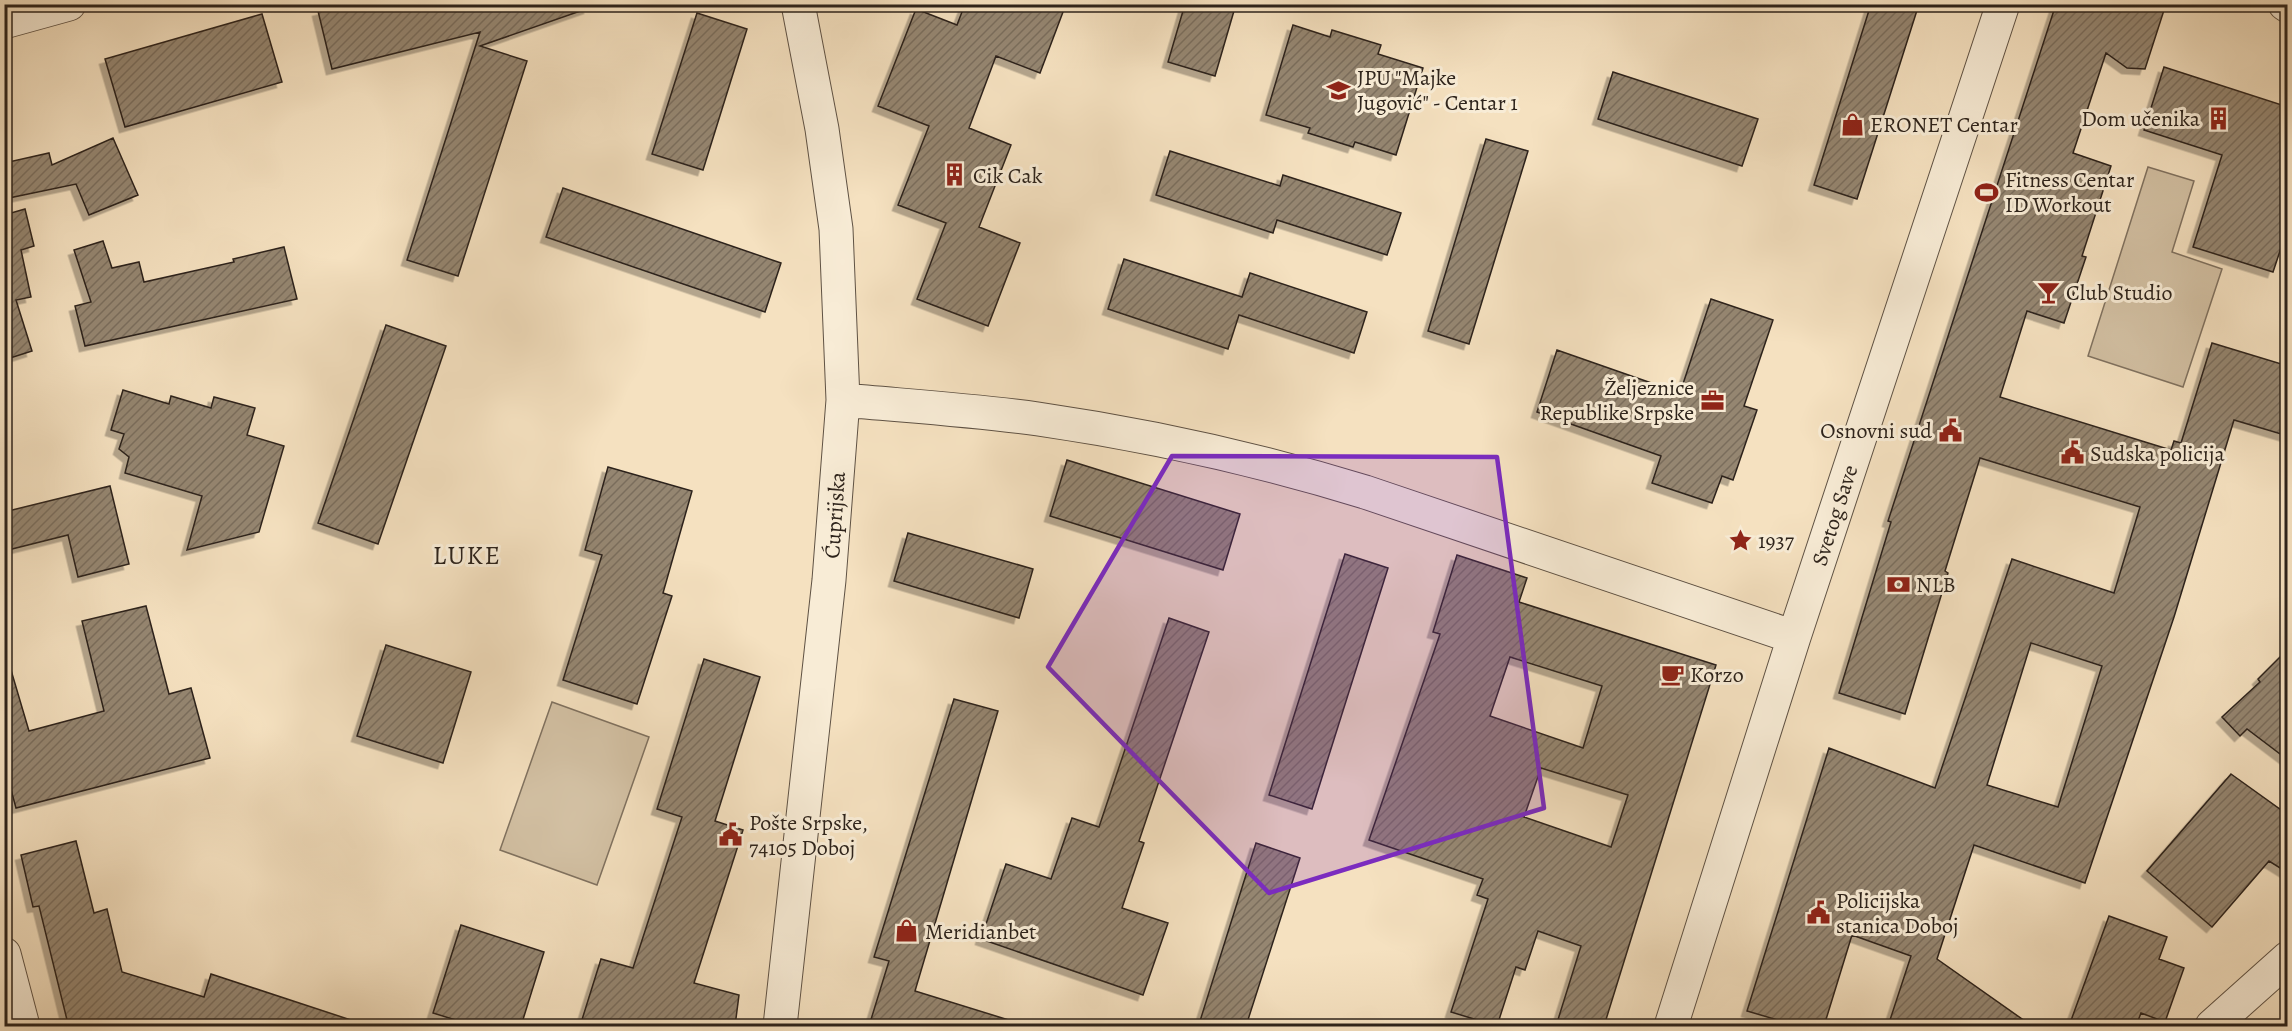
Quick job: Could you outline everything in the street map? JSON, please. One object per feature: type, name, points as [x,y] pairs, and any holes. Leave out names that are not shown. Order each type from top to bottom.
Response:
[{"type":"street","points":[[4,22],[69,4]]},
{"type":"street","name":"Ćuprijska","points":[[780,1026],[830,580],[843,400],[836,229],[822,129],[798,4]]},
{"type":"street","name":"Svetog Save","points":[[1671,1026],[1794,638],[2003,4]]},
{"type":"street","points":[[843,400],[1037,419],[1188,445],[1293,470],[1794,638]]},
{"type":"street","points":[[4,954],[23,1026]]},
{"type":"street","points":[[2212,1026],[2288,958]]},
{"type":"highlighted area","points":[[1172,456],[1497,457],[1544,808],[1269,893],[1048,667]]},
{"type":"shaded area","points":[[2148,167],[2194,181],[2172,252],[2222,269],[2183,387],[2088,356]]},
{"type":"shaded area","points":[[552,702],[649,737],[597,885],[500,850]]},
{"type":"building","points":[[345,4],[588,4],[589,8],[480,46],[527,61],[458,276],[407,260],[480,32],[332,69],[318,11]]},
{"type":"building","name":"Cik Cak","points":[[965,4],[1066,4],[1040,73],[996,56],[969,128],[1011,145],[979,227],[1020,243],[988,326],[917,299],[946,223],[898,205],[929,126],[878,106],[916,9],[957,25]]},
{"type":"building","points":[[1185,4],[1236,4],[1215,76],[1168,62]]},
{"type":"building","points":[[1871,4],[1919,4],[1857,199],[1814,185]]},
{"type":"building","points":[[2056,4],[2166,4],[2145,69],[2127,68],[2106,53],[2073,153],[2111,166],[2082,256],[2086,257],[2064,323],[2027,311],[2000,397],[2171,450],[2174,441],[2181,443],[2212,343],[2288,366],[2288,436],[2234,420],[2174,617],[2085,883],[1974,845],[1937,959],[2032,1026],[1888,1026],[1911,956],[1852,935],[1824,1026],[1798,1026],[1747,1011],[1829,748],[1935,788],[2012,559],[2114,593],[2140,507],[1980,458],[1945,571],[1948,573],[1905,714],[1839,693],[1891,522],[1888,521]],"holes":[[[2031,643],[2102,666],[2058,807],[1987,785]]]},
{"type":"building","points":[[697,13],[747,29],[703,170],[652,154]]},
{"type":"building","points":[[262,14],[282,82],[125,127],[105,59]]},
{"type":"building","points":[[1293,25],[1330,37],[1332,30],[1381,45],[1378,54],[1423,68],[1396,155],[1355,142],[1353,147],[1308,133],[1310,128],[1266,115]]},
{"type":"building","points":[[2164,67],[2288,107],[2288,227],[2273,272],[2193,247],[2222,155],[2144,130]]},
{"type":"building","points":[[1613,72],[1758,119],[1742,166],[1598,119]]},
{"type":"building","points":[[113,138],[138,195],[89,215],[76,184],[4,199],[4,163],[49,153],[52,165]]},
{"type":"building","points":[[1486,139],[1528,151],[1469,344],[1428,331]]},
{"type":"building","points":[[1170,151],[1280,186],[1283,175],[1401,213],[1387,255],[1277,220],[1273,233],[1156,195]]},
{"type":"building","points":[[563,188],[781,263],[765,312],[546,237]]},
{"type":"building","points":[[25,209],[34,246],[21,250],[31,297],[16,300],[32,351],[4,360],[4,215]]},
{"type":"building","points":[[103,241],[112,268],[139,262],[144,282],[234,262],[233,259],[284,247],[297,299],[85,346],[75,306],[91,302],[74,250]]},
{"type":"building","points":[[1124,259],[1242,297],[1250,273],[1367,312],[1354,353],[1239,315],[1228,349],[1108,309]]},
{"type":"building","name":"Željeznice Republike Srpske","points":[[1711,299],[1773,320],[1744,406],[1757,410],[1733,480],[1722,476],[1712,503],[1652,483],[1661,456],[1537,412],[1557,350],[1680,393]]},
{"type":"building","points":[[386,325],[446,346],[378,544],[318,523]]},
{"type":"building","points":[[123,390],[169,404],[171,396],[211,408],[214,397],[255,408],[247,435],[284,446],[259,532],[187,550],[202,496],[125,473],[129,457],[119,449],[124,434],[111,430]]},
{"type":"building","points":[[1067,460],[1240,514],[1223,570],[1050,516]]},
{"type":"building","points":[[608,467],[692,491],[663,593],[672,596],[637,704],[563,680],[602,555],[585,550]]},
{"type":"building","points":[[110,486],[129,564],[78,577],[68,535],[4,551],[4,512]]},
{"type":"building","points":[[908,533],[1033,569],[1019,618],[894,581]]},
{"type":"building","points":[[1345,554],[1388,568],[1312,809],[1269,795]]},
{"type":"building","points":[[1457,555],[1527,578],[1519,602],[1716,665],[1604,1026],[1556,1026],[1581,946],[1538,931],[1525,970],[1516,967],[1497,1026],[1451,1012],[1488,899],[1477,895],[1483,879],[1369,840],[1440,634],[1433,632]],"holes":[[[1510,657],[1602,686],[1583,748],[1490,716]],[[1541,768],[1628,795],[1611,847],[1524,817]]]},
{"type":"building","points":[[146,606],[169,694],[191,688],[210,758],[16,808],[4,764],[4,671],[11,670],[29,731],[104,711],[82,621]]},
{"type":"building","points":[[1169,618],[1209,632],[1139,841],[1144,843],[1122,908],[1168,923],[1143,995],[981,939],[1006,864],[1051,879],[1072,818],[1099,827]]},
{"type":"building","points":[[386,645],[471,672],[443,763],[357,736]]},
{"type":"building","points":[[2288,649],[2288,760],[2247,729],[2240,736],[2222,717],[2260,682],[2258,679]]},
{"type":"building","points":[[704,659],[760,677],[715,821],[743,830],[694,983],[739,995],[735,1026],[580,1026],[601,959],[633,968],[682,817],[657,809]]},
{"type":"building","points":[[954,699],[998,711],[915,991],[1012,1021],[1011,1026],[869,1026],[889,961],[874,957]]},
{"type":"building","points":[[2231,774],[2288,815],[2288,873],[2269,861],[2212,927],[2147,871]]},
{"type":"building","points":[[76,841],[94,913],[107,909],[122,972],[204,997],[211,974],[357,1022],[356,1026],[77,1026],[68,1024],[39,906],[33,907],[21,855]]},
{"type":"building","points":[[1256,843],[1300,858],[1246,1026],[1217,1026],[1200,1021]]},
{"type":"building","points":[[2109,916],[2167,937],[2159,959],[2184,968],[2165,1022],[2141,1013],[2136,1026],[2069,1026]]},
{"type":"building","points":[[461,925],[544,952],[521,1026],[475,1026],[433,1013]]},
{"type":"place","name":"JPU \"Majke Jugović\" - Centar 1","points":[[1339,90]]},
{"type":"place","name":"Dom učenika","points":[[2218,118]]},
{"type":"place","name":"ERONET Centar","points":[[1852,124]]},
{"type":"place","name":"Cik Cak","points":[[955,175]]},
{"type":"place","name":"Fitness Centar ID Workout","points":[[1987,192]]},
{"type":"place","name":"Club Studio","points":[[2048,292]]},
{"type":"place","name":"Željeznice Republike Srpske","points":[[1712,400]]},
{"type":"place","name":"Osnovni sud","points":[[1950,430]]},
{"type":"place","name":"Sudska policija","points":[[2072,453]]},
{"type":"place","name":"1937","points":[[1740,540]]},
{"type":"place","name":"NLB","points":[[1898,584]]},
{"type":"place","name":"Korzo","points":[[1672,674]]},
{"type":"place","name":"Pošte Srpske, 74105 Doboj","points":[[731,835]]},
{"type":"place","name":"Policijska stanica Doboj","points":[[1818,913]]},
{"type":"place","name":"Meridianbet","points":[[907,931]]},
{"type":"district","name":"LUKE","points":[[467,555]]}]
